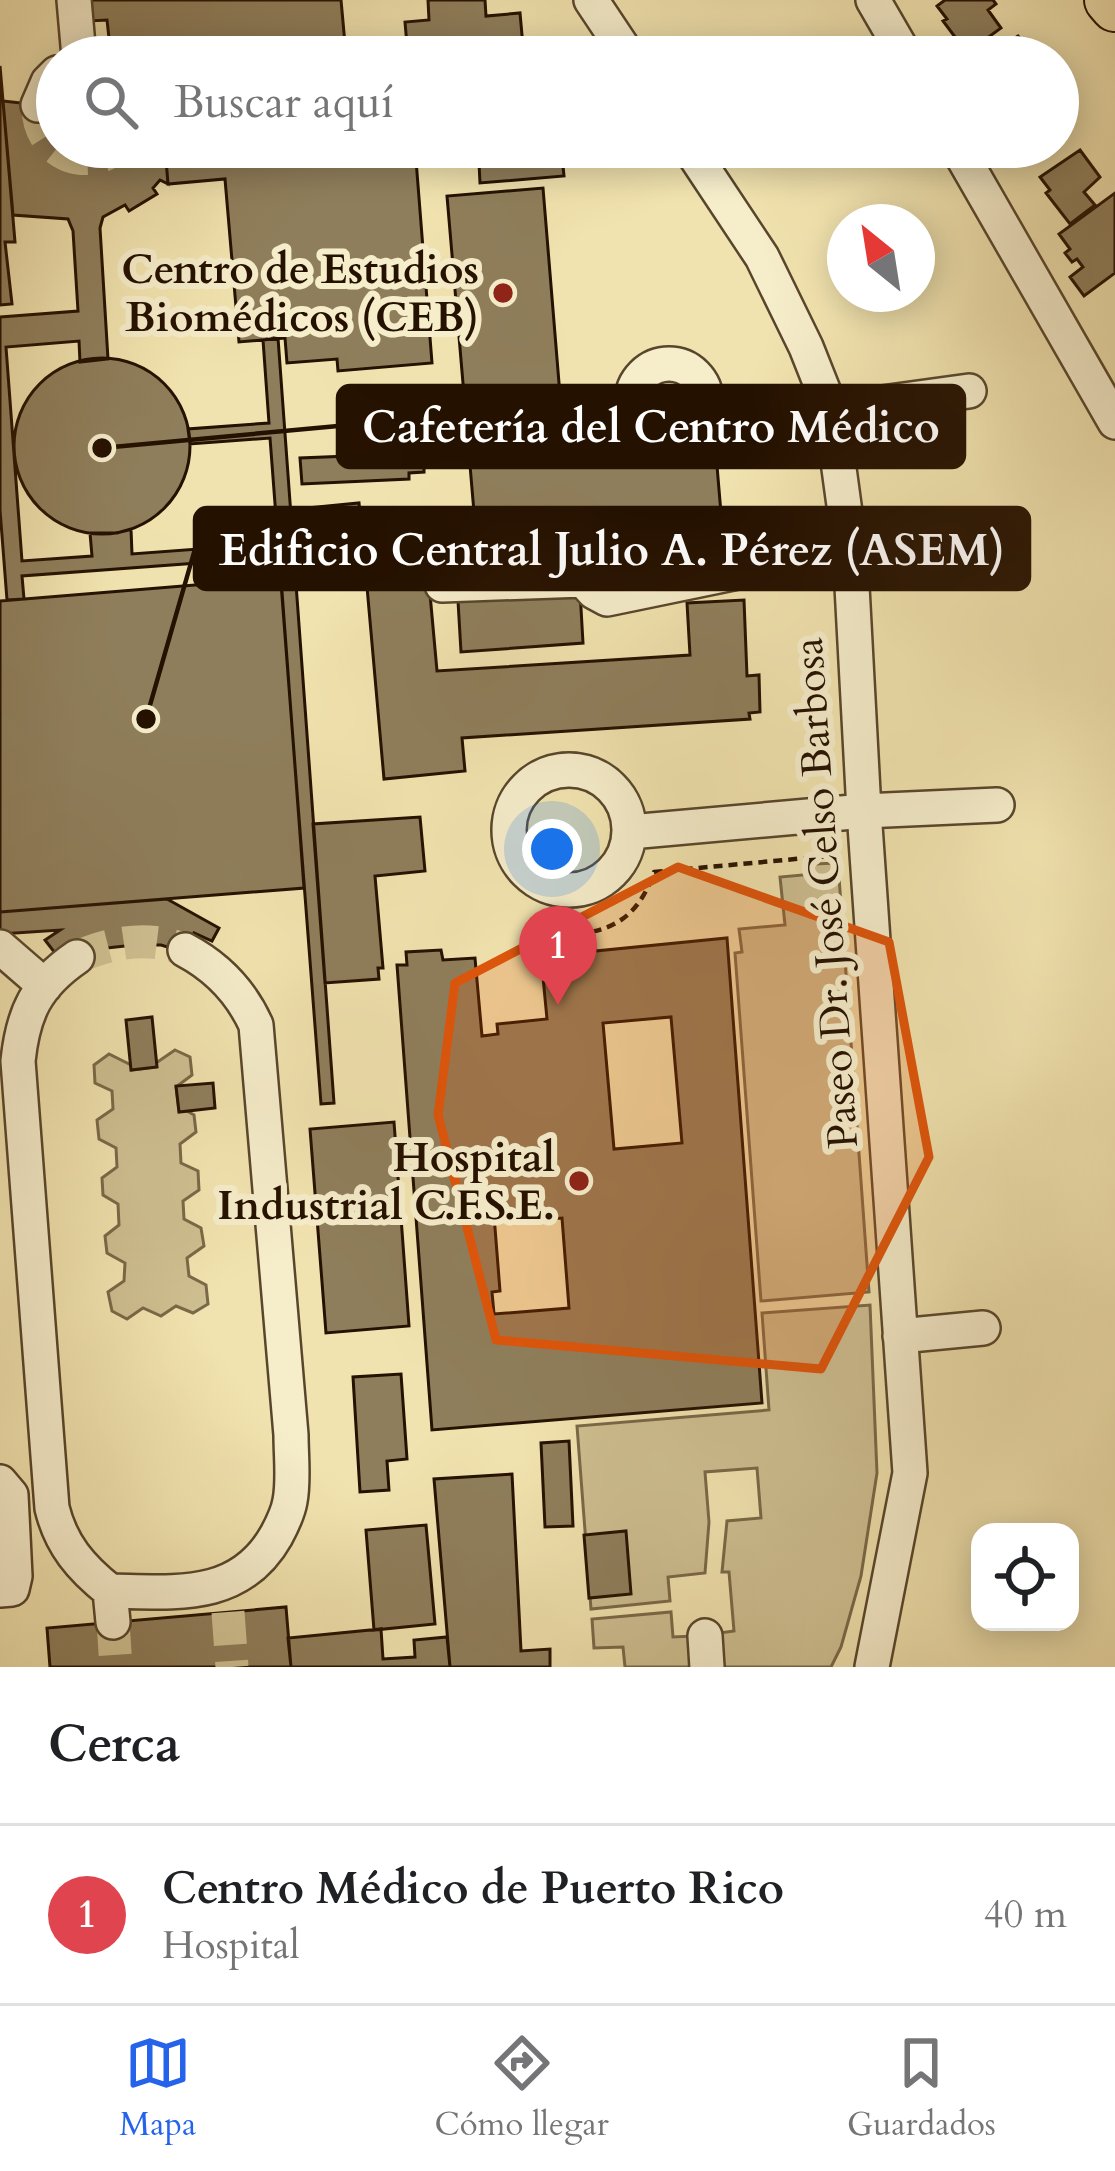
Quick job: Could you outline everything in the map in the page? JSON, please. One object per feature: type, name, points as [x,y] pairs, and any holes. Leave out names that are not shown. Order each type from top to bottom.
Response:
[{"type":"highway","points":[[1109,0],[1115,8]]},
{"type":"street","points":[[74,0],[77,36]]},
{"type":"street","points":[[591,0],[615,36]]},
{"type":"street","points":[[873,0],[894,36]]},
{"type":"street","name":"Paseo Dr. José Celso Barbosa","points":[[703,168],[763,257],[806,347],[830,410],[850,549],[910,1473],[875,1666]]},
{"type":"street","points":[[969,168],[1115,422]]},
{"type":"street","points":[[701,420],[830,410],[969,391]]},
{"type":"street","points":[[442,585],[583,580],[607,599],[850,549]]},
{"type":"street","points":[[630,832],[864,811],[997,805]]},
{"type":"street","points":[[0,947],[45,986]]},
{"type":"street","points":[[77,957],[45,986],[28,1011],[18,1061],[50,1493],[56,1523],[73,1557],[111,1607],[180,1591],[227,1598],[268,1549],[291,1499],[291,1436],[256,1025],[235,989],[185,950]]},
{"type":"street","points":[[900,1336],[982,1328]]},
{"type":"street","points":[[0,1482],[11,1495],[15,1576],[12,1589],[0,1590]]},
{"type":"path","points":[[532,939],[610,928],[628,916],[646,894],[654,872],[842,855]]},
{"type":"highlighted area","points":[[678,867],[889,942],[929,1157],[821,1369],[496,1340],[438,1115],[455,983]]},
{"type":"shaded area","points":[[838,863],[869,1292],[761,1301],[735,953],[742,952],[739,929],[785,925],[780,877],[814,874],[814,864]]},
{"type":"shaded area","points":[[175,1050],[190,1057],[192,1075],[176,1087],[179,1111],[194,1115],[196,1132],[180,1144],[181,1163],[198,1171],[199,1190],[183,1201],[184,1219],[201,1228],[204,1246],[187,1258],[189,1276],[206,1285],[208,1304],[193,1313],[176,1306],[161,1316],[143,1308],[127,1319],[112,1311],[108,1292],[124,1281],[125,1263],[107,1253],[105,1236],[119,1225],[118,1204],[103,1195],[102,1178],[117,1167],[116,1148],[99,1139],[97,1120],[113,1109],[112,1091],[95,1083],[94,1065],[109,1054],[132,1070],[156,1067]]},
{"type":"shaded area","points":[[870,1305],[877,1473],[861,1576],[831,1667],[718,1667],[712,1634],[734,1631],[729,1572],[722,1572],[727,1521],[761,1518],[757,1468],[705,1472],[709,1522],[705,1573],[668,1577],[670,1601],[591,1609],[577,1426],[769,1410],[762,1313]]},
{"type":"shaded area","points":[[671,1612],[673,1637],[694,1636],[696,1667],[625,1667],[623,1647],[594,1648],[592,1619]]},
{"type":"building","points":[[87,0],[341,0],[344,36],[109,36],[107,20],[89,21]]},
{"type":"building","points":[[428,0],[485,0],[486,16],[520,13],[522,36],[406,36],[405,22],[429,20]]},
{"type":"building","points":[[945,0],[993,0],[996,4],[988,10],[1001,28],[990,36],[954,36],[937,6]]},
{"type":"building","points":[[0,66],[15,242],[5,242],[12,304],[0,305]]},
{"type":"building","points":[[3,101],[36,105],[36,168],[167,168],[168,184],[160,180],[153,188],[157,194],[129,211],[125,205],[103,217],[108,359],[80,362],[79,341],[6,347],[22,561],[92,556],[90,533],[131,529],[132,554],[278,543],[270,438],[190,444],[188,429],[269,423],[263,340],[278,338],[334,1103],[321,1104],[279,557],[22,576],[24,599],[7,600],[0,510],[0,317],[78,311],[73,231],[68,219],[13,215]]},
{"type":"building","points":[[1079,151],[1100,177],[1084,192],[1095,205],[1070,224],[1040,177],[1053,168],[1079,168]]},
{"type":"building","points":[[167,168],[417,168],[432,363],[338,371],[337,359],[287,363],[285,338],[239,342],[225,179],[168,184]]},
{"type":"building","points":[[479,168],[563,168],[564,176],[480,183]]},
{"type":"building","name":"Centro de Estudios Biomédicos (CEB)","points":[[543,188],[560,395],[611,390],[618,463],[716,454],[723,537],[478,559],[447,196]]},
{"type":"building","points":[[1115,193],[1115,273],[1084,296],[1070,277],[1083,267],[1065,253],[1070,249],[1059,234]]},
{"type":"building","points":[[102,358],[136,365],[164,384],[183,412],[190,446],[183,480],[164,508],[136,527],[102,534],[68,527],[40,508],[21,480],[14,446],[21,412],[40,384],[68,365]]},
{"type":"building","points":[[424,453],[424,472],[409,473],[409,479],[302,484],[300,458]]},
{"type":"building","points":[[359,503],[362,532],[299,538],[296,509]]},
{"type":"building","points":[[281,578],[304,888],[0,912],[0,601]]},
{"type":"building","points":[[429,583],[437,671],[690,655],[687,603],[744,600],[747,676],[759,675],[760,712],[749,713],[750,719],[462,738],[465,771],[384,779],[367,587]]},
{"type":"building","points":[[580,591],[583,643],[461,652],[458,601]]},
{"type":"building","points":[[420,817],[425,871],[375,876],[383,968],[378,968],[379,979],[325,983],[313,824]]},
{"type":"building","points":[[167,899],[219,928],[212,941],[194,933],[184,952],[161,945],[134,945],[107,948],[79,960],[55,953],[45,940],[60,930],[0,934],[0,912]]},
{"type":"building","name":"Hospital Industrial C.F.S.E.","points":[[594,936],[595,951],[727,938],[762,1403],[432,1430],[397,965],[407,965],[406,952],[441,950],[443,960],[475,958],[482,1036],[498,1034],[497,1024],[547,1019],[541,956],[568,954],[566,938]],"holes":[[[671,1017],[682,1143],[614,1149],[603,1023]],[[512,1213],[512,1222],[562,1218],[569,1308],[494,1314],[492,1292],[500,1291],[494,1215]]]},
{"type":"building","points":[[152,1017],[157,1067],[131,1070],[126,1020]]},
{"type":"building","points":[[213,1083],[215,1108],[179,1112],[176,1086]]},
{"type":"building","points":[[394,1122],[409,1326],[326,1333],[310,1129]]},
{"type":"building","points":[[401,1374],[407,1459],[387,1461],[389,1490],[360,1492],[353,1377]]},
{"type":"building","points":[[569,1441],[573,1526],[545,1527],[541,1443]]},
{"type":"building","points":[[512,1474],[521,1651],[550,1649],[550,1667],[450,1667],[434,1479]]},
{"type":"building","points":[[426,1525],[435,1624],[374,1630],[366,1530]]},
{"type":"building","points":[[626,1531],[631,1594],[589,1598],[584,1535]]},
{"type":"building","points":[[286,1607],[291,1667],[50,1667],[47,1628]]},
{"type":"building","points":[[381,1629],[383,1659],[415,1657],[414,1640],[447,1637],[450,1667],[291,1667],[288,1638]]},
{"type":"tunnel","points":[[77,957],[131,942],[185,950]]},
{"type":"tunnel","points":[[228,1612],[232,1667]]},
{"type":"tunnel","points":[[113,1622],[116,1667]]},
{"type":"place","name":"Centro de Estudios Biomédicos (CEB)","points":[[503,293]]},
{"type":"place","name":"Cafetería del Centro Médico","points":[[102,448]]},
{"type":"place","name":"Edificio Central Julio A. Pérez (ASEM)","points":[[146,719]]},
{"type":"place","name":"Centro Médico de Puerto Rico","points":[[558,1005]]},
{"type":"place","name":"Hospital Industrial C.F.S.E.","points":[[579,1181]]}]
